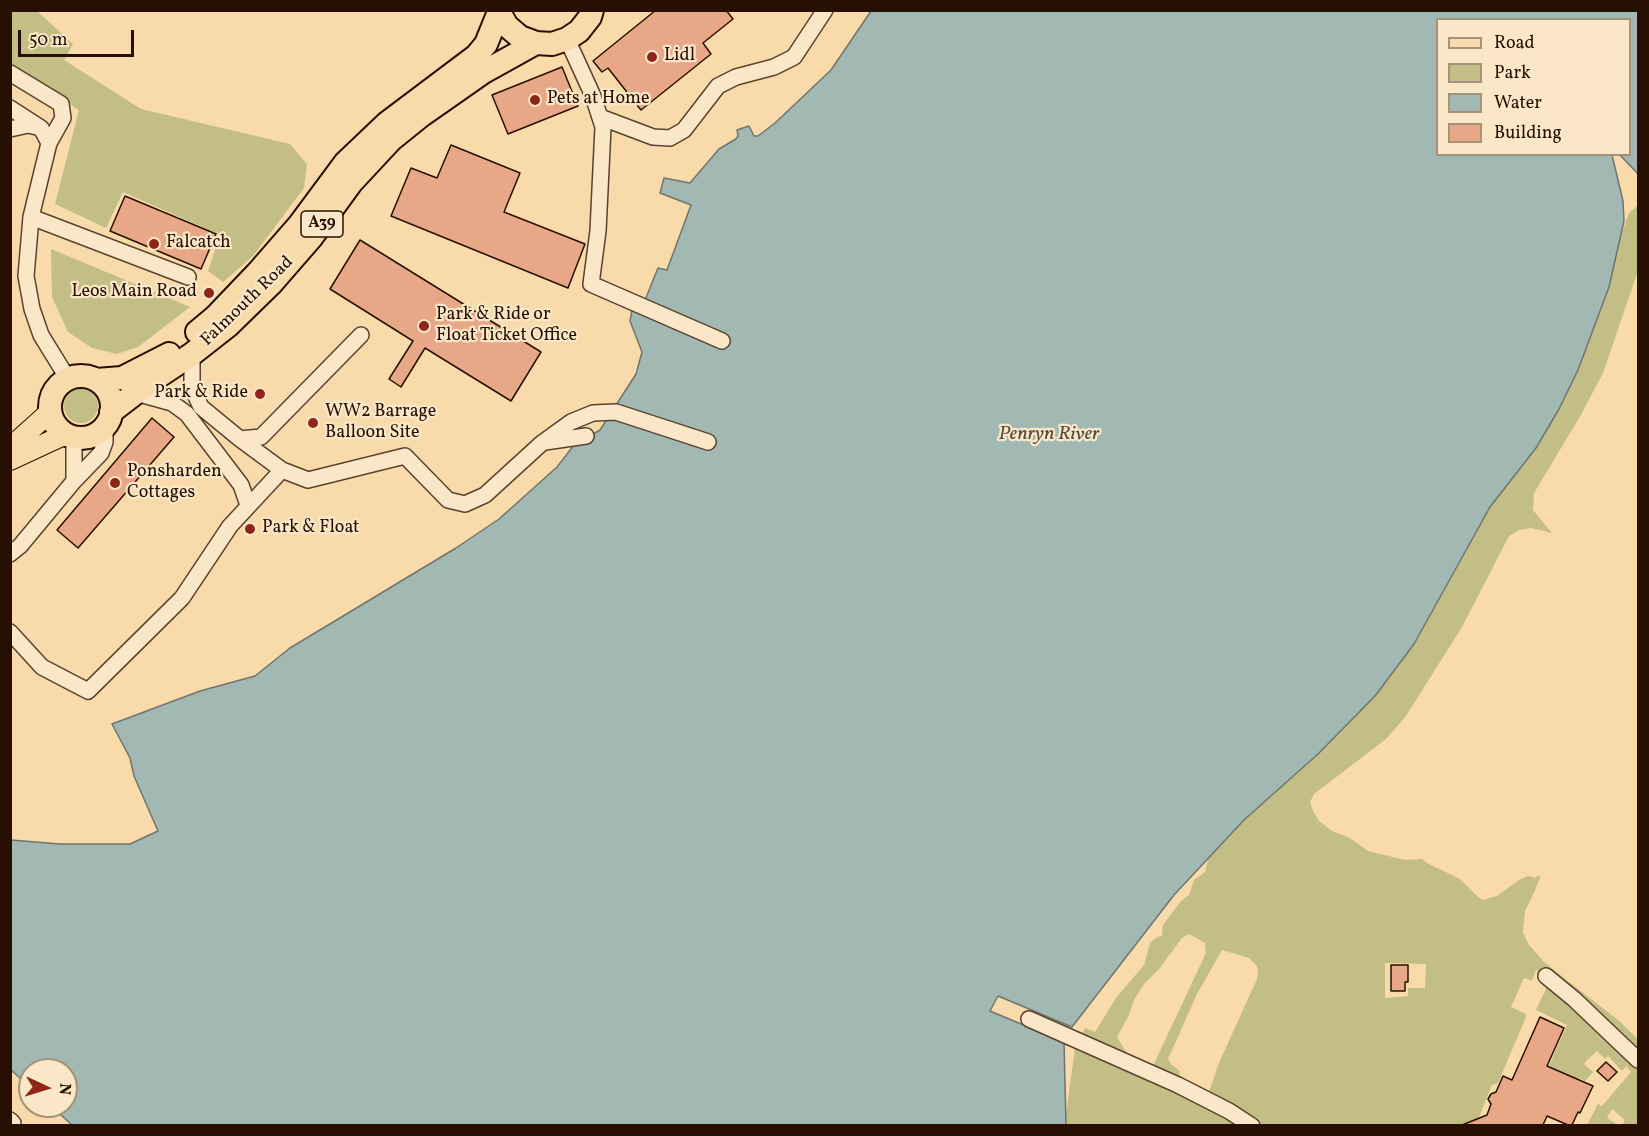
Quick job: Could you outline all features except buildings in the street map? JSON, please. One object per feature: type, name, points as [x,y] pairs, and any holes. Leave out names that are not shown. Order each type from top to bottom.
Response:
[{"type":"highway","points":[[567,39],[579,31],[590,17],[592,10]]},
{"type":"highway","name":"Falmouth Road","points":[[498,11],[507,26],[520,37],[536,43],[552,44],[567,39]]},
{"type":"highway","name":"Falmouth Road","points":[[68,379],[122,378],[171,353],[215,317],[299,225],[345,163],[387,123],[476,56],[486,44],[498,11]]},
{"type":"highway","name":"Falmouth Road","points":[[70,436],[91,436],[136,393],[229,325],[271,284],[311,238],[351,183],[391,140],[482,73],[536,43]]},
{"type":"highway","points":[[68,379],[59,385],[54,393],[50,412],[53,420],[70,436]]},
{"type":"highway","points":[[96,380],[108,393],[108,419]]},
{"type":"main road","points":[[10,448],[50,412]]},
{"type":"main road","points":[[10,460],[70,436]]},
{"type":"street","points":[[600,117],[653,137],[670,138],[684,130],[718,86],[736,77],[774,67],[794,57],[825,10]]},
{"type":"street","points":[[567,39],[593,96],[603,127],[598,231],[591,284],[722,342]]},
{"type":"street","points":[[10,73],[61,104],[63,118],[49,143],[31,217],[26,276],[32,309],[42,335],[68,379]]},
{"type":"street","points":[[10,108],[41,128],[49,143]]},
{"type":"street","points":[[10,129],[28,125],[41,128]]},
{"type":"street","points":[[31,217],[188,278]]},
{"type":"street","points":[[240,440],[261,437],[361,335]]},
{"type":"street","points":[[192,354],[192,388],[201,407],[240,440],[282,470],[308,480],[405,456],[448,500],[465,504],[485,495],[542,443],[571,422],[593,413],[616,412],[708,442]]},
{"type":"street","points":[[136,393],[172,403],[187,414],[241,485],[248,505]]},
{"type":"street","points":[[10,554],[101,453],[108,419]]},
{"type":"street","points":[[70,436],[74,481]]},
{"type":"street","points":[[542,443],[586,436]]},
{"type":"street","points":[[10,632],[42,667],[88,691],[182,598],[230,526],[282,470]]},
{"type":"street","points":[[1546,976],[1574,999],[1638,1060]]},
{"type":"street","points":[[1029,1019],[1178,1085],[1252,1125]]},
{"type":"green space","points":[[1293,10],[1638,11],[1638,174],[1621,156],[1631,156],[1631,18],[1436,18],[1436,156],[1612,156],[1623,201],[1623,230],[1629,213],[1638,205],[1638,271],[1603,373],[1534,493],[1533,510],[1552,533],[1531,528],[1519,530],[1509,536],[1462,627],[1406,716],[1386,739],[1314,794],[1310,802],[1319,821],[1332,831],[1350,838],[1368,851],[1405,860],[1422,859],[1460,879],[1483,900],[1497,896],[1519,880],[1528,876],[1535,878],[1539,875],[1540,878],[1525,911],[1523,933],[1529,945],[1545,963],[1618,1020],[1638,1039],[1638,1125],[1622,1125],[1625,1120],[1612,1109],[1607,1118],[1618,1125],[1587,1125],[1598,1104],[1602,1106],[1631,1072],[1626,1066],[1622,1071],[1608,1056],[1605,1059],[1597,1051],[1584,1064],[1593,1072],[1585,1081],[1579,1078],[1573,1092],[1543,1079],[1567,1025],[1536,1010],[1550,980],[1536,970],[1532,981],[1524,978],[1511,1007],[1526,1014],[1526,1017],[1498,1083],[1492,1085],[1476,1125],[934,1125]],"holes":[[[1209,856],[1205,872],[1194,880],[1189,895],[1181,901],[1163,925],[1162,936],[1150,943],[1144,965],[1116,998],[1095,1032],[1085,1028],[1075,1049],[1066,1113],[1064,1042],[990,1011],[998,996],[1072,1027],[1174,895]],[[1189,934],[1205,943],[1206,953],[1152,1068],[1128,1055],[1117,1037],[1144,984],[1159,969],[1182,938]],[[1222,950],[1249,958],[1257,966],[1258,973],[1219,1063],[1208,1095],[1178,1084],[1180,1071],[1168,1059],[1197,994]],[[1385,963],[1426,964],[1425,988],[1408,988],[1408,996],[1385,998]]]},
{"type":"green space","points":[[10,11],[37,11],[73,44],[64,60],[141,109],[290,144],[307,164],[304,188],[253,256],[223,282],[208,271],[220,235],[123,192],[106,228],[55,204],[79,110],[11,67]]},
{"type":"green space","points":[[51,249],[190,307],[138,347],[117,354],[92,348],[68,332],[52,297]]},
{"type":"green space","points":[[81,389],[93,394],[98,406],[93,418],[81,423],[69,418],[64,406],[69,394]]},
{"type":"water","name":"Penryn River","points":[[871,11],[1638,11],[1638,174],[1621,156],[1631,156],[1631,18],[1436,18],[1436,156],[1612,156],[1623,201],[1624,221],[1609,287],[1578,370],[1559,409],[1536,448],[1490,507],[1414,644],[1375,696],[1318,754],[1244,820],[1174,895],[1072,1027],[998,996],[990,1011],[1064,1042],[1066,1125],[72,1125],[64,1118],[78,1118],[78,1058],[18,1058],[18,1076],[11,1070],[11,840],[60,844],[130,844],[158,831],[134,776],[130,758],[112,724],[200,691],[255,676],[290,648],[456,548],[499,519],[557,467],[574,445],[600,430],[636,374],[642,352],[630,321],[632,310],[643,305],[658,268],[667,270],[691,205],[660,193],[664,178],[690,183],[719,149],[736,139],[737,130],[749,126],[754,136],[758,136],[831,70]]},
{"type":"place","name":"Lidl","points":[[652,57]]},
{"type":"place","name":"Pets at Home","points":[[535,100]]},
{"type":"place","name":"Falcatch","points":[[154,244]]},
{"type":"place","name":"Leos Main Road","points":[[209,293]]},
{"type":"place","name":"Park & Ride or Float Ticket Office","points":[[424,326]]},
{"type":"place","name":"Park & Ride","points":[[260,394]]},
{"type":"place","name":"WW2 Barrage Balloon Site","points":[[313,423]]},
{"type":"place","name":"Ponsharden Cottages","points":[[115,483]]},
{"type":"place","name":"Park & Float","points":[[250,529]]}]
